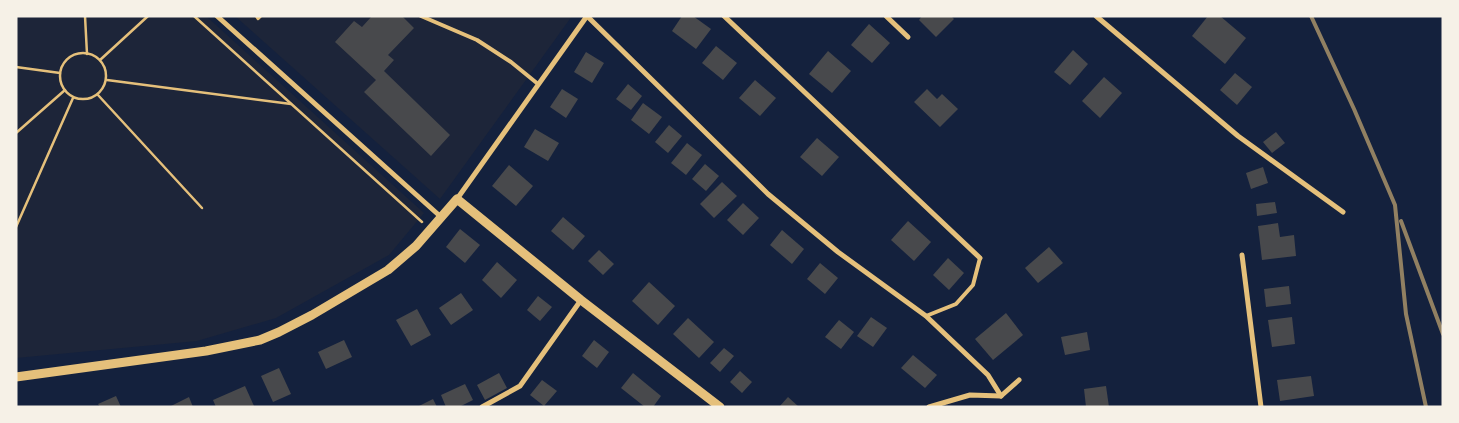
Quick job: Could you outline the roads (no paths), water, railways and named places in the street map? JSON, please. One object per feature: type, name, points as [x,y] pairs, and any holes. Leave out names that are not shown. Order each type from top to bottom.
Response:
[{"type":"street","points":[[217,16],[442,218]]},
{"type":"street","points":[[16,377],[198,353],[260,340],[312,314],[388,270],[416,246],[457,199],[587,16],[768,194],[838,252],[926,316],[988,375],[1001,396]]},
{"type":"street","points":[[724,16],[980,258]]},
{"type":"street","points":[[886,16],[908,37]]},
{"type":"street","points":[[1096,16],[1238,136],[1344,212]]},
{"type":"street","points":[[457,199],[581,300],[720,407]]},
{"type":"street","points":[[1242,255],[1261,407]]},
{"type":"street","points":[[482,407],[520,386],[581,300]]},
{"type":"street","points":[[929,407],[970,395],[1001,396],[1019,380]]},
{"type":"lane","points":[[421,16],[477,40],[511,62],[538,84]]},
{"type":"lane","points":[[926,316],[956,304],[973,285],[980,258]]},
{"type":"railway","points":[[1311,16],[1354,109],[1395,205],[1406,314],[1426,407]]},
{"type":"railway","points":[[1401,221],[1443,334]]}]
